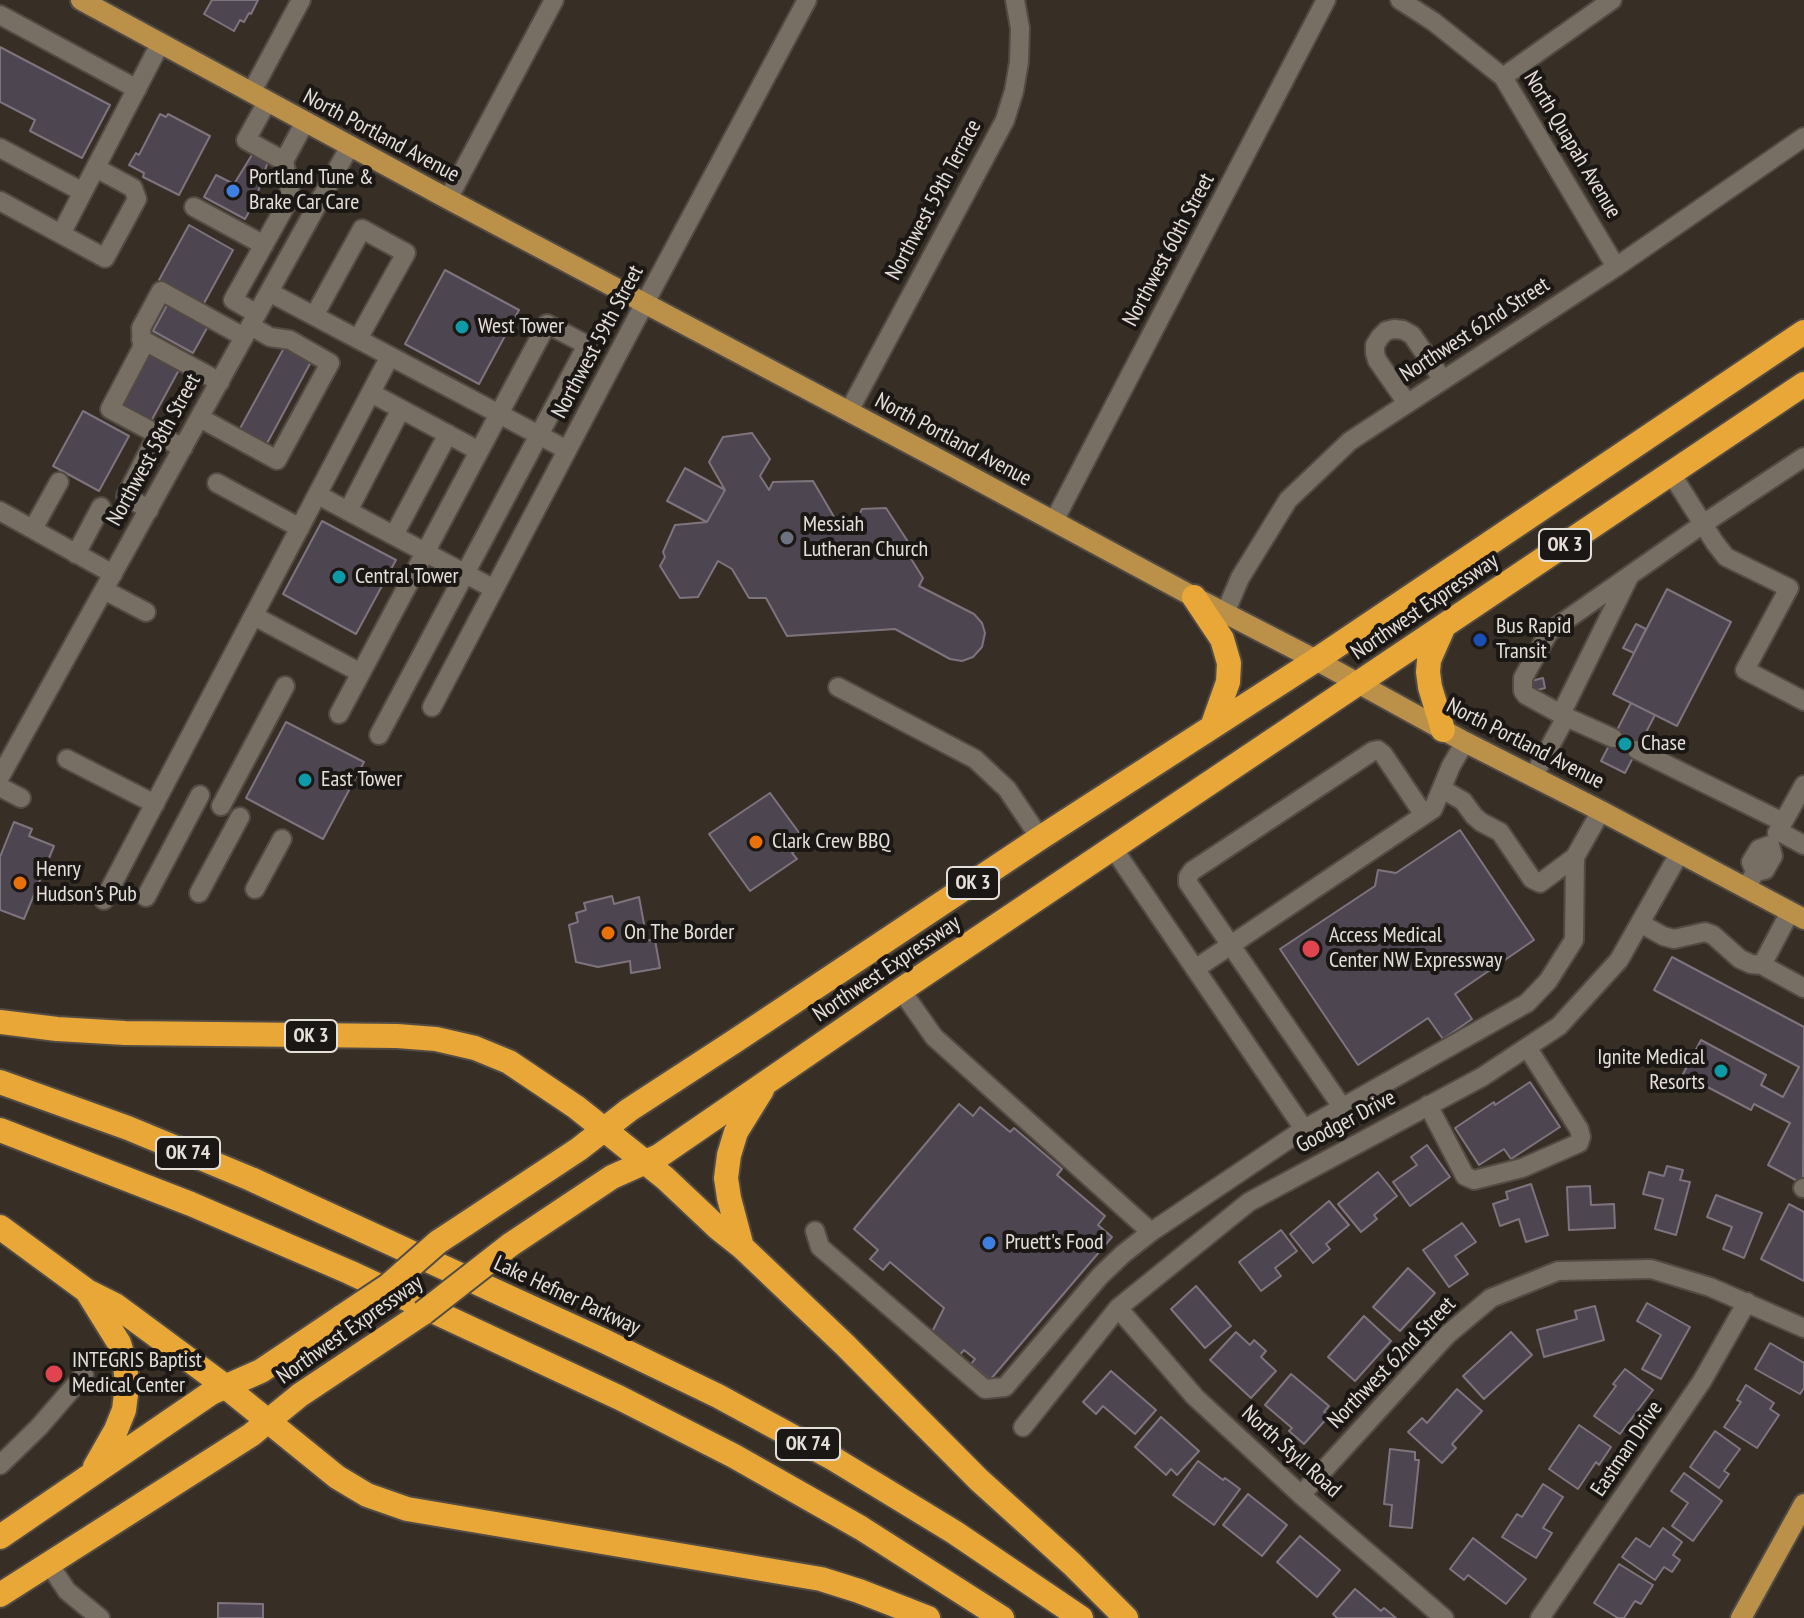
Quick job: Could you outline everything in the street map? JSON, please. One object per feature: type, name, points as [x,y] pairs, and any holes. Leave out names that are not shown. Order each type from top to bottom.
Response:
[{"type":"highway","name":"Northwest Expressway","points":[[0,1537],[211,1393],[261,1371],[388,1286],[438,1242],[579,1149],[629,1110],[1316,660],[1804,332]]},
{"type":"highway","name":"Northwest Expressway","points":[[0,1595],[251,1435],[300,1395],[423,1313],[510,1245],[612,1177],[659,1156],[1804,384]]},
{"type":"highway","points":[[1194,597],[1222,639],[1229,663],[1228,682],[1212,727]]},
{"type":"highway","points":[[1443,730],[1428,672],[1429,660],[1444,626]]},
{"type":"highway","name":"OK 3","points":[[0,1022],[140,1034],[436,1039],[475,1048],[509,1062],[604,1129]]},
{"type":"highway","name":"Lake Hefner Parkway","points":[[0,1082],[128,1128],[251,1179],[718,1396],[834,1459],[954,1532],[1081,1618]]},
{"type":"highway","points":[[742,1247],[726,1178],[729,1155],[736,1132],[765,1084]]},
{"type":"highway","points":[[604,1129],[665,1178],[742,1247],[979,1480],[1072,1564],[1126,1618]]},
{"type":"highway","name":"OK 74","points":[[0,1130],[220,1216],[349,1272],[620,1398],[734,1456],[861,1528],[1002,1618]]},
{"type":"highway","points":[[0,1227],[87,1291],[115,1305],[226,1387],[337,1477],[367,1495],[407,1509],[821,1579],[928,1618]]},
{"type":"highway","points":[[87,1291],[119,1343],[127,1386],[124,1410],[93,1472]]},
{"type":"highway","points":[[0,1549],[48,1504]]},
{"type":"main road","name":"North Portland Avenue","points":[[81,0],[1465,742],[1679,854],[1750,880],[1797,916]]},
{"type":"main road","points":[[1741,1618],[1804,1504]]},
{"type":"street","points":[[284,161],[246,140],[259,98],[301,0]]},
{"type":"street","points":[[448,199],[554,0]]},
{"type":"street","name":"Northwest 59th Street","points":[[432,707],[807,0]]},
{"type":"street","name":"Northwest 59th Terrace","points":[[849,411],[1005,120],[1019,62],[1020,28],[1015,0]]},
{"type":"street","name":"Northwest 60th Street","points":[[1054,521],[1326,0]]},
{"type":"street","name":"North Quapah Avenue","points":[[1400,0],[1434,22],[1503,77],[1616,267]]},
{"type":"street","points":[[1503,77],[1612,0]]},
{"type":"street","points":[[0,15],[137,89]]},
{"type":"street","points":[[61,234],[160,44]]},
{"type":"street","points":[[251,326],[233,300],[291,196],[284,161],[305,122]]},
{"type":"street","name":"Northwest 62nd Street","points":[[1225,613],[1240,578],[1288,500],[1350,441],[1616,267],[1804,137]]},
{"type":"street","name":"Northwest 58th Street","points":[[0,777],[350,146]]},
{"type":"street","points":[[0,148],[83,192]]},
{"type":"street","points":[[0,201],[105,258],[137,199],[133,188],[96,168]]},
{"type":"street","points":[[291,196],[315,210]]},
{"type":"street","points":[[194,207],[266,241],[293,250]]},
{"type":"street","points":[[314,316],[362,229],[406,253],[358,339]]},
{"type":"street","points":[[251,268],[314,316],[567,450]]},
{"type":"street","points":[[183,448],[110,409],[142,348],[141,328],[161,291],[251,326],[270,337],[290,340],[330,363],[277,460],[200,418]]},
{"type":"street","points":[[339,714],[547,324],[587,345],[379,735]]},
{"type":"street","points":[[1407,403],[1377,360],[1375,345],[1386,331],[1403,330],[1412,335],[1443,380]]},
{"type":"street","points":[[141,339],[220,382]]},
{"type":"street","points":[[104,900],[390,356]]},
{"type":"street","points":[[371,393],[479,451]]},
{"type":"street","points":[[348,511],[401,409]]},
{"type":"street","points":[[394,535],[448,434]]},
{"type":"street","points":[[149,510],[126,496],[157,435]]},
{"type":"street","points":[[1613,738],[1523,691],[1523,678],[1549,632],[1804,457]]},
{"type":"street","points":[[1671,473],[1726,557],[1796,592],[1745,670],[1804,701]]},
{"type":"street","points":[[33,529],[59,482]]},
{"type":"street","points":[[217,483],[300,528]]},
{"type":"street","points":[[1295,494],[1311,504]]},
{"type":"street","points":[[318,495],[494,589]]},
{"type":"street","points":[[76,554],[101,507]]},
{"type":"street","points":[[0,511],[76,554],[146,612]]},
{"type":"street","points":[[1533,777],[1631,575]]},
{"type":"street","points":[[254,616],[361,673]]},
{"type":"street","points":[[221,806],[285,686]]},
{"type":"street","points":[[838,687],[975,759],[998,778],[1040,838]]},
{"type":"street","points":[[1195,969],[1433,809],[1465,742]]},
{"type":"street","points":[[1637,750],[1777,833],[1804,845]]},
{"type":"street","points":[[1342,1107],[1188,883],[1188,877],[1192,871],[1373,751],[1383,754],[1424,815]]},
{"type":"street","points":[[67,759],[155,804]]},
{"type":"street","points":[[1750,880],[1765,870],[1773,856],[1777,833],[1804,785]]},
{"type":"street","points":[[0,787],[21,798]]},
{"type":"street","points":[[1442,789],[1463,801],[1474,816],[1500,832],[1532,879],[1540,883],[1575,857],[1601,811]]},
{"type":"street","points":[[146,897],[200,795]]},
{"type":"street","points":[[199,893],[240,817]]},
{"type":"street","points":[[255,889],[282,839]]},
{"type":"street","points":[[1113,848],[1304,1129]]},
{"type":"street","name":"Goodger Drive","points":[[1023,1427],[1118,1308],[1249,1202],[1482,1077],[1559,1026],[1619,960],[1679,854]]},
{"type":"street","points":[[815,1231],[820,1247],[985,1389],[1005,1387],[1100,1276],[1151,1232],[1304,1129],[1527,1003],[1548,981],[1574,940],[1575,857]]},
{"type":"street","points":[[1762,965],[1797,916]]},
{"type":"street","points":[[1640,923],[1674,939],[1705,932],[1713,935],[1740,959],[1762,965],[1804,988]]},
{"type":"street","points":[[901,990],[934,1037],[1151,1232]]},
{"type":"street","points":[[1428,1105],[1465,1176],[1474,1180],[1522,1168],[1579,1143],[1579,1129],[1527,1047]]},
{"type":"street","name":"Northwest 62nd Street","points":[[1301,1495],[1447,1335],[1491,1298],[1558,1271],[1651,1269],[1710,1287],[1804,1328]]},
{"type":"street","name":"Eastman Drive","points":[[1540,1618],[1702,1381],[1747,1302]]},
{"type":"street","name":"North Styll Road","points":[[1118,1308],[1195,1397],[1301,1495],[1444,1618]]},
{"type":"street","points":[[0,1465],[39,1427],[47,1405],[84,1375]]},
{"type":"street","points":[[49,1564],[67,1591],[100,1618]]},
{"type":"building","points":[[212,0],[258,0],[251,14],[244,22],[240,20],[234,31],[204,14]]},
{"type":"building","points":[[0,47],[110,105],[82,158],[30,131],[35,120],[0,102]]},
{"type":"building","points":[[160,114],[166,117],[168,114],[210,136],[179,195],[143,177],[144,173],[129,165],[136,153],[139,155]]},
{"type":"building","name":"Portland Tune & Brake Car Care","points":[[255,150],[269,158],[255,201],[245,219],[204,197],[216,175],[234,184]]},
{"type":"building","points":[[189,225],[233,250],[203,305],[159,280]]},
{"type":"building","name":"West Tower","points":[[445,270],[519,310],[479,384],[405,344]]},
{"type":"building","points":[[171,298],[211,321],[193,353],[153,331]]},
{"type":"building","points":[[285,346],[312,360],[264,449],[237,434]]},
{"type":"building","points":[[150,351],[180,368],[149,425],[118,408]]},
{"type":"building","points":[[83,411],[129,436],[99,491],[53,466]]},
{"type":"building","name":"Messiah Lutheran Church","points":[[752,433],[770,459],[760,476],[769,490],[773,482],[813,481],[837,522],[856,522],[862,509],[886,508],[914,551],[910,557],[923,578],[919,586],[974,614],[982,623],[985,633],[982,647],[973,657],[962,661],[950,659],[895,629],[787,636],[766,598],[749,598],[732,569],[718,561],[698,597],[680,598],[660,566],[665,557],[663,552],[675,525],[707,522],[725,490],[709,462],[723,437]]},
{"type":"building","points":[[685,468],[725,490],[707,522],[667,501]]},
{"type":"building","name":"Central Tower","points":[[322,521],[396,560],[356,634],[283,594]]},
{"type":"building","name":"Chase","points":[[1667,589],[1731,622],[1677,726],[1613,694]]},
{"type":"building","points":[[1636,624],[1646,629],[1634,653],[1623,648]]},
{"type":"building","points":[[1543,678],[1545,688],[1534,691],[1531,681]]},
{"type":"building","name":"Chase","points":[[1631,703],[1655,715],[1625,773],[1601,761]]},
{"type":"building","name":"East Tower","points":[[286,722],[364,762],[323,839],[246,798]]},
{"type":"building","name":"Clark Crew BBQ","points":[[770,793],[800,834],[794,837],[801,847],[792,853],[797,859],[750,891],[709,834]]},
{"type":"building","name":"Henry Hudson's Pub","points":[[14,822],[32,829],[29,836],[54,846],[24,919],[0,910],[0,857]]},
{"type":"building","points":[[1460,830],[1534,940],[1455,994],[1472,1019],[1443,1039],[1428,1018],[1358,1065],[1280,949],[1375,886],[1378,870],[1396,873]]},
{"type":"building","name":"On The Border","points":[[612,896],[614,904],[639,897],[647,940],[655,940],[660,968],[631,973],[630,961],[598,967],[576,962],[569,925],[578,922],[576,913],[586,910],[584,903]]},
{"type":"building","name":"Ignite Medical Resorts","points":[[1672,957],[1804,1027],[1803,1184],[1768,1165],[1790,1123],[1754,1104],[1751,1110],[1683,1074],[1701,1040],[1766,1075],[1761,1085],[1783,1097],[1799,1067],[1654,990]]},
{"type":"building","points":[[1530,1082],[1560,1127],[1511,1159],[1504,1149],[1479,1165],[1455,1128]]},
{"type":"building","name":"Pruett's Food","points":[[959,1104],[973,1116],[980,1107],[1010,1132],[1014,1128],[1062,1169],[1057,1175],[1105,1216],[1098,1225],[1112,1237],[990,1380],[971,1364],[975,1359],[964,1350],[958,1357],[931,1334],[944,1308],[890,1262],[883,1270],[870,1259],[878,1250],[854,1229]]},
{"type":"building","points":[[1427,1145],[1450,1177],[1410,1206],[1393,1182],[1417,1165],[1411,1157]]},
{"type":"building","points":[[1667,1166],[1683,1170],[1680,1180],[1690,1182],[1676,1235],[1655,1229],[1663,1199],[1643,1194],[1649,1172],[1664,1176]]},
{"type":"building","points":[[1378,1172],[1397,1196],[1374,1215],[1377,1219],[1361,1232],[1338,1204]]},
{"type":"building","points":[[1531,1184],[1548,1235],[1526,1242],[1519,1219],[1500,1226],[1493,1204],[1508,1199],[1506,1192]]},
{"type":"building","points":[[1590,1186],[1591,1205],[1614,1204],[1615,1228],[1569,1230],[1567,1187]]},
{"type":"building","points":[[1716,1195],[1762,1213],[1744,1258],[1723,1249],[1732,1227],[1707,1217]]},
{"type":"building","points":[[1329,1201],[1349,1225],[1326,1244],[1330,1249],[1313,1263],[1290,1234]]},
{"type":"building","points":[[1789,1204],[1804,1212],[1804,1281],[1761,1259]]},
{"type":"building","points":[[1462,1223],[1476,1242],[1455,1256],[1468,1274],[1449,1287],[1423,1250]]},
{"type":"building","points":[[1281,1230],[1297,1251],[1275,1268],[1281,1276],[1261,1291],[1239,1262]]},
{"type":"building","points":[[1408,1268],[1435,1293],[1400,1331],[1373,1307]]},
{"type":"building","points":[[1196,1286],[1231,1326],[1205,1348],[1171,1309]]},
{"type":"building","points":[[1647,1303],[1690,1327],[1661,1379],[1642,1369],[1661,1335],[1637,1321]]},
{"type":"building","points":[[1595,1306],[1604,1340],[1544,1357],[1537,1330],[1577,1319],[1575,1311]]},
{"type":"building","points":[[1364,1316],[1391,1341],[1355,1381],[1328,1357]]},
{"type":"building","points":[[1236,1332],[1250,1345],[1254,1340],[1266,1351],[1261,1357],[1276,1371],[1251,1398],[1210,1360]]},
{"type":"building","points":[[1511,1332],[1532,1355],[1484,1399],[1463,1376]]},
{"type":"building","points":[[1770,1343],[1804,1363],[1804,1388],[1800,1394],[1755,1369]]},
{"type":"building","points":[[1625,1369],[1653,1390],[1620,1434],[1594,1416]]},
{"type":"building","points":[[1111,1371],[1156,1410],[1135,1434],[1103,1406],[1096,1414],[1083,1402]]},
{"type":"building","points":[[1291,1374],[1329,1406],[1324,1412],[1329,1416],[1304,1444],[1289,1431],[1292,1428],[1265,1405]]},
{"type":"building","points":[[1746,1385],[1774,1403],[1770,1409],[1779,1415],[1757,1448],[1724,1427],[1741,1402],[1737,1400]]},
{"type":"building","points":[[1457,1389],[1482,1411],[1452,1444],[1456,1448],[1442,1463],[1408,1432],[1422,1418],[1427,1423]]},
{"type":"building","points":[[1161,1417],[1199,1451],[1177,1475],[1171,1469],[1166,1475],[1135,1447]]},
{"type":"building","points":[[1579,1425],[1611,1447],[1599,1465],[1596,1462],[1578,1489],[1549,1469]]},
{"type":"building","points":[[1715,1431],[1740,1449],[1724,1471],[1729,1474],[1719,1488],[1690,1467]]},
{"type":"building","points":[[1390,1449],[1415,1452],[1415,1460],[1419,1460],[1412,1528],[1390,1526],[1392,1505],[1384,1504]]},
{"type":"building","points":[[1198,1461],[1240,1489],[1214,1525],[1173,1495]]},
{"type":"building","points":[[1684,1473],[1722,1501],[1693,1541],[1672,1526],[1688,1503],[1671,1491]]},
{"type":"building","points":[[1543,1484],[1563,1497],[1543,1528],[1552,1533],[1536,1558],[1502,1537],[1517,1514],[1522,1517]]},
{"type":"building","points":[[1248,1494],[1287,1525],[1262,1556],[1223,1525]]},
{"type":"building","points":[[1663,1528],[1682,1542],[1673,1555],[1680,1560],[1672,1572],[1664,1567],[1655,1580],[1622,1557],[1636,1538],[1650,1547]]},
{"type":"building","points":[[1300,1536],[1340,1570],[1317,1597],[1277,1562]]},
{"type":"building","points":[[1473,1538],[1526,1579],[1506,1604],[1468,1575],[1464,1580],[1450,1569]]},
{"type":"building","points":[[1619,1564],[1653,1585],[1641,1604],[1635,1601],[1624,1618],[1618,1618],[1594,1603]]},
{"type":"building","points":[[1355,1589],[1381,1611],[1384,1608],[1396,1618],[1337,1618],[1333,1614]]},
{"type":"building","points":[[218,1603],[263,1604],[263,1618],[218,1618]]},
{"type":"place","name":"Portland Tune & Brake Car Care","points":[[233,191]]},
{"type":"place","name":"West Tower","points":[[462,327]]},
{"type":"place","name":"Messiah Lutheran Church","points":[[787,538]]},
{"type":"place","name":"Central Tower","points":[[339,577]]},
{"type":"place","name":"Bus Rapid Transit","points":[[1480,640]]},
{"type":"place","name":"Chase","points":[[1625,744]]},
{"type":"place","name":"East Tower","points":[[305,780]]},
{"type":"place","name":"Clark Crew BBQ","points":[[756,842]]},
{"type":"place","name":"Henry Hudson's Pub","points":[[20,883]]},
{"type":"place","name":"On The Border","points":[[608,933]]},
{"type":"place","name":"Access Medical Center NW Expressway","points":[[1311,949]]},
{"type":"place","name":"Ignite Medical Resorts","points":[[1721,1071]]},
{"type":"place","name":"Pruett's Food","points":[[989,1243]]},
{"type":"place","name":"INTEGRIS Baptist Medical Center","points":[[54,1374]]}]
